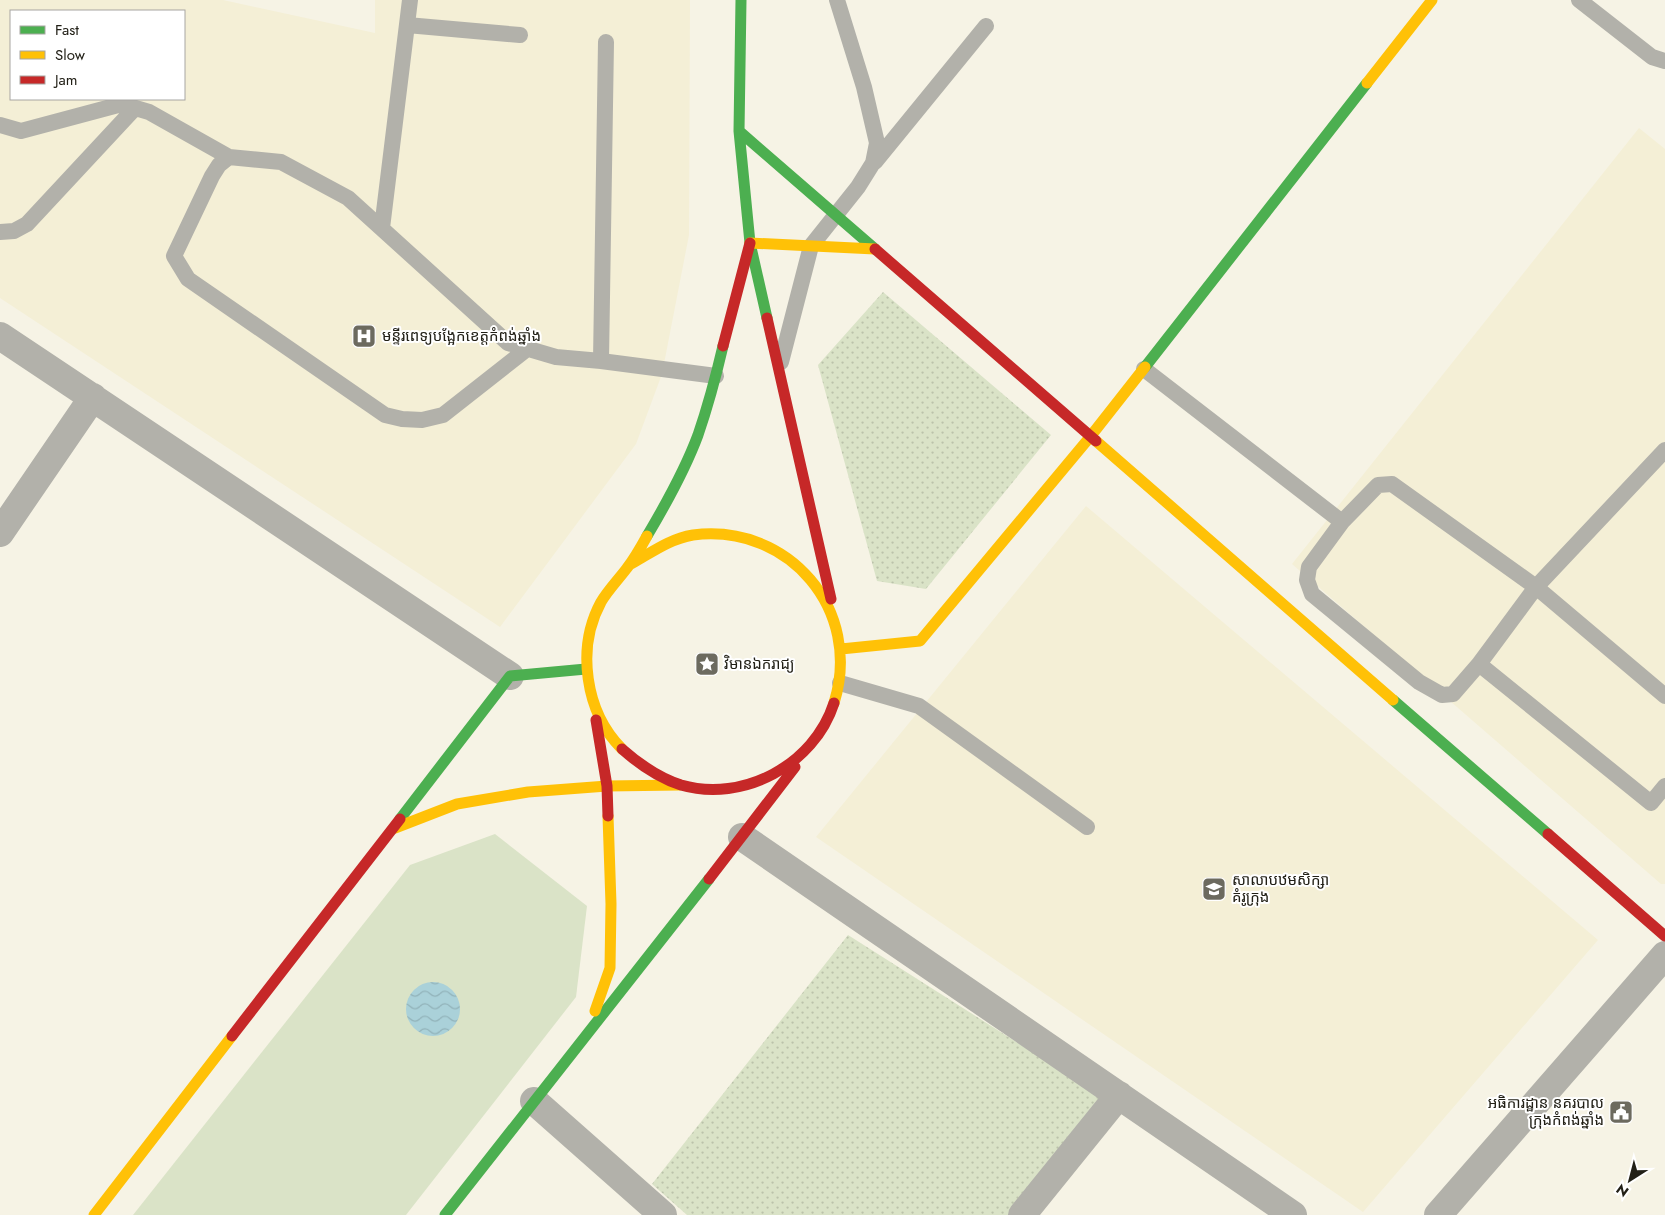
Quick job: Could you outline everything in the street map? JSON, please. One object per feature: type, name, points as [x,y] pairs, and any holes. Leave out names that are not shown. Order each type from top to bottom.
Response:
[{"type":"main road","points":[[445,1215],[742,837],[820,734],[834,708],[840,683],[841,650],[837,626],[750,243],[740,131],[741,0]]},
{"type":"main road","points":[[841,650],[920,641],[1090,438],[1432,0]]},
{"type":"main road","points":[[740,131],[1090,438],[1665,936]]},
{"type":"main road","points":[[750,243],[875,248]]},
{"type":"main road","points":[[589,1030],[610,968],[611,904],[607,786],[586,669],[588,641],[596,612],[607,590],[631,564],[675,487],[698,435],[716,376],[750,243]]},
{"type":"main road","points":[[631,564],[670,541],[692,536],[718,534],[749,539],[778,551],[806,574],[822,594],[837,626]]},
{"type":"main road","points":[[94,1215],[395,828],[510,676],[586,669]]},
{"type":"main road","points":[[593,702],[606,731],[622,750],[647,770],[680,785]]},
{"type":"main road","points":[[395,828],[457,804],[528,792],[607,786],[680,785],[718,789],[748,785],[761,781],[789,766],[820,734]]},
{"type":"street","points":[[0,336],[510,676]]},
{"type":"street","points":[[0,532],[93,397]]},
{"type":"street","points":[[742,837],[1293,1215]]},
{"type":"street","points":[[1438,1215],[1665,955]]},
{"type":"street","points":[[1022,1215],[1119,1095]]},
{"type":"street","points":[[534,1101],[663,1215]]},
{"type":"lane","points":[[382,228],[410,0]]},
{"type":"lane","points":[[837,0],[864,87],[877,142],[873,163]]},
{"type":"lane","points":[[1579,0],[1652,57],[1665,61]]},
{"type":"lane","points":[[407,25],[520,35]]},
{"type":"lane","points":[[779,369],[811,246],[858,187],[873,163],[986,26]]},
{"type":"lane","points":[[601,361],[606,42]]},
{"type":"lane","points":[[0,125],[21,131],[122,104],[149,112],[230,157],[281,162],[348,198],[508,343],[556,357],[716,376]]},
{"type":"lane","points":[[0,232],[14,231],[27,224],[135,108]]},
{"type":"lane","points":[[230,157],[219,165],[212,176],[174,256],[180,266],[188,279],[385,415],[402,419],[422,420],[444,414],[527,349]]},
{"type":"lane","points":[[1144,368],[1342,522]]},
{"type":"lane","points":[[1665,450],[1536,587],[1479,664],[1454,694],[1442,695],[1420,682],[1312,594],[1307,580],[1309,568],[1342,522],[1378,484],[1392,484],[1536,587],[1665,696]]},
{"type":"lane","points":[[1479,664],[1651,803],[1665,786]]},
{"type":"lane","points":[[840,683],[920,706],[1087,827]]},
{"type":"shaded area","name":"មន្ទីរពេទ្យបង្អែកខេត្តកំពង់ឆ្នាំង","points":[[0,0],[223,0],[375,33],[375,0],[690,0],[689,235],[662,374],[636,444],[500,627],[0,298]]},
{"type":"shaded area","points":[[1639,128],[1665,149],[1665,884],[1661,884],[1292,564]]},
{"type":"shaded area","name":"សាលាបឋមសិក្សា គំរូក្រុង","points":[[1086,506],[1598,940],[1363,1212],[816,837]]},
{"type":"green space","points":[[883,292],[1051,435],[926,589],[877,581],[818,365]]},
{"type":"green space","points":[[495,834],[587,906],[576,997],[406,1215],[133,1215],[410,865]]},
{"type":"green space","points":[[848,935],[1103,1097],[1009,1215],[687,1215],[652,1184]]},
{"type":"water","points":[[433,982],[443,984],[452,990],[458,999],[460,1009],[458,1019],[452,1028],[443,1034],[433,1036],[423,1034],[414,1028],[408,1019],[406,1009],[408,999],[414,990],[423,984]]},
{"type":"traffic: fast","points":[[741,0],[739,131],[750,243],[767,318]]},
{"type":"traffic: fast","points":[[1145,367],[1367,83]]},
{"type":"traffic: fast","points":[[739,131],[875,249]]},
{"type":"traffic: fast","points":[[647,536],[675,487],[693,448],[715,380],[723,346]]},
{"type":"traffic: fast","points":[[400,819],[510,676],[586,669]]},
{"type":"traffic: fast","points":[[1393,700],[1548,834]]},
{"type":"traffic: fast","points":[[445,1215],[709,879]]},
{"type":"traffic: slow","points":[[1367,83],[1432,0]]},
{"type":"traffic: slow","points":[[750,243],[875,249]]},
{"type":"traffic: slow","points":[[841,649],[920,641],[1090,437],[1145,367]]},
{"type":"traffic: slow","points":[[1096,441],[1393,700]]},
{"type":"traffic: slow","points":[[631,564],[668,543],[693,535],[728,535],[760,543],[787,558],[810,580],[827,606],[838,636],[840,669],[834,703]]},
{"type":"traffic: slow","points":[[622,749],[609,734],[593,698],[588,679],[589,639],[593,620],[601,602],[633,560],[647,536]]},
{"type":"traffic: slow","points":[[395,828],[457,804],[528,792],[607,786],[680,785]]},
{"type":"traffic: slow","points":[[595,1011],[610,968],[611,904],[608,816]]},
{"type":"traffic: slow","points":[[94,1215],[232,1036]]},
{"type":"traffic: jam","points":[[723,346],[750,243]]},
{"type":"traffic: jam","points":[[875,249],[1096,441]]},
{"type":"traffic: jam","points":[[767,318],[831,599]]},
{"type":"traffic: jam","points":[[622,749],[635,760],[665,779],[681,785],[705,789],[728,789],[751,783],[773,774],[793,761],[810,744],[824,725],[834,703]]},
{"type":"traffic: jam","points":[[596,720],[607,786],[608,816]]},
{"type":"traffic: jam","points":[[709,879],[795,767]]},
{"type":"traffic: jam","points":[[232,1036],[400,819]]},
{"type":"traffic: jam","points":[[1548,834],[1665,936]]},
{"type":"place","name":"មន្ទីរពេទ្យបង្អែកខេត្តកំពង់ឆ្នាំង","points":[[364,336]]},
{"type":"place","name":"វិមានឯករាជ្យ","points":[[707,664]]},
{"type":"place","name":"សាលាបឋមសិក្សា គំរូក្រុង","points":[[1214,889]]},
{"type":"place","name":"អធិការដ្ឋាន នគរបាល ក្រុងកំពង់ឆ្នាំង","points":[[1621,1112]]}]
